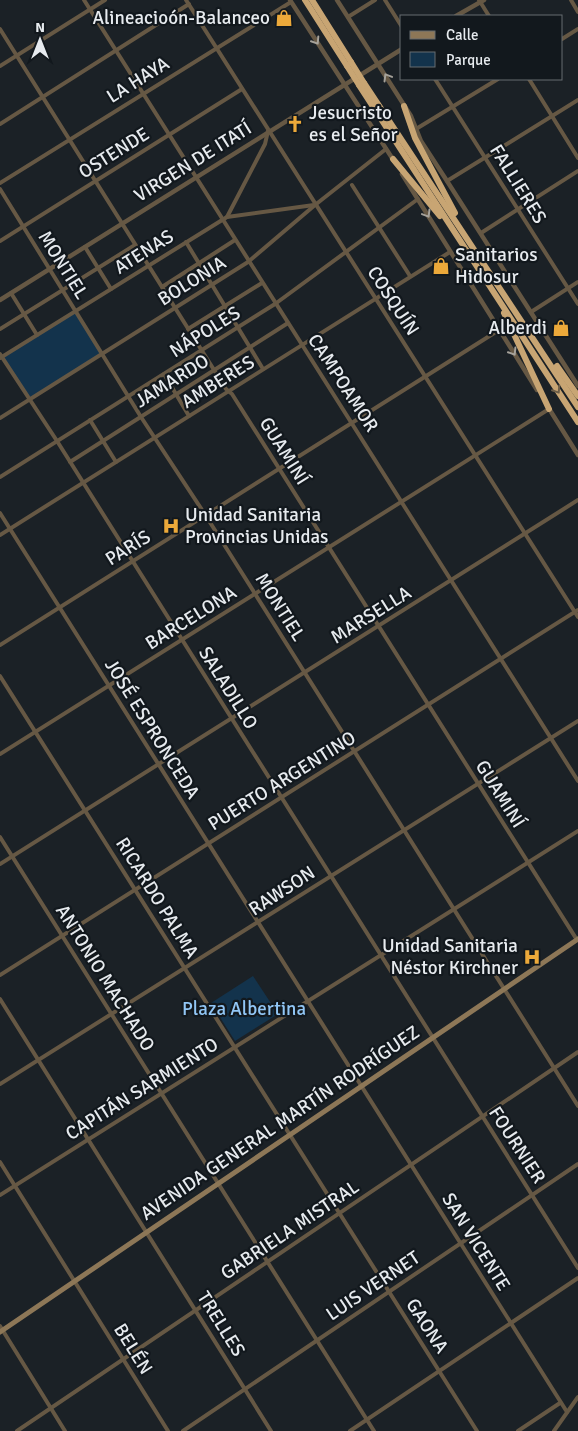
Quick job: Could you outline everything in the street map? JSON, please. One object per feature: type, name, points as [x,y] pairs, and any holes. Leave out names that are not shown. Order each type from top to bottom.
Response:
[{"type":"highway","points":[[305,0],[362,84],[458,239],[578,422]]},
{"type":"highway","points":[[312,0],[349,64]]},
{"type":"highway","points":[[362,84],[466,234],[578,407]]},
{"type":"highway","points":[[404,106],[415,138],[466,234]]},
{"type":"highway","points":[[393,160],[458,239]]},
{"type":"highway","points":[[497,296],[549,409]]},
{"type":"highway","points":[[523,321],[578,396]]},
{"type":"main road","name":"AVENIDA GENERAL MARTÍN RODRÍGUEZ","points":[[1,1329],[577,940]]},
{"type":"street","name":"CAMPOAMOR","points":[[84,0],[578,781]]},
{"type":"street","points":[[0,66],[106,0]]},
{"type":"street","name":"COSQUÍN","points":[[186,0],[268,132],[576,611],[578,617]]},
{"type":"street","points":[[337,0],[378,63],[447,181],[578,386]]},
{"type":"street","points":[[348,16],[375,0]]},
{"type":"street","points":[[385,0],[400,24]]},
{"type":"street","points":[[570,0],[578,12]]},
{"type":"street","points":[[290,1],[418,199],[578,455]]},
{"type":"street","name":"LA HAYA","points":[[0,184],[290,1]]},
{"type":"street","points":[[458,15],[481,1],[488,15]]},
{"type":"street","points":[[0,124],[189,4]]},
{"type":"street","points":[[563,38],[578,28]]},
{"type":"street","name":"GUAMINÍ","points":[[0,29],[201,350],[279,469],[577,940]]},
{"type":"street","name":"VIRGEN DE ITATÍ","points":[[0,300],[400,50]]},
{"type":"street","name":"FALLIERES","points":[[436,80],[578,304]]},
{"type":"street","points":[[416,129],[496,80]]},
{"type":"street","points":[[530,80],[578,158]]},
{"type":"street","name":"OSTENDE","points":[[0,241],[242,89]]},
{"type":"street","points":[[447,181],[578,100]]},
{"type":"street","points":[[228,217],[265,144],[268,132]]},
{"type":"street","name":"BOLONIA","points":[[0,418],[248,262],[315,205],[386,149]]},
{"type":"street","points":[[481,232],[578,171]]},
{"type":"street","points":[[352,185],[410,276]]},
{"type":"street","name":"MONTIEL","points":[[0,189],[141,417],[455,908],[578,1106]]},
{"type":"street","name":"NÁPOLES","points":[[0,477],[275,304],[418,199]]},
{"type":"street","name":"ATENAS","points":[[1,356],[228,217],[315,205]]},
{"type":"street","points":[[162,287],[235,240]]},
{"type":"street","points":[[186,242],[263,370]]},
{"type":"street","points":[[0,329],[135,245]]},
{"type":"street","points":[[85,247],[111,289]]},
{"type":"street","name":"AMBERES","points":[[0,535],[450,252]]},
{"type":"street","points":[[531,312],[578,282]]},
{"type":"street","points":[[188,329],[262,283]]},
{"type":"street","points":[[12,293],[37,335]]},
{"type":"street","name":"JAMARDO","points":[[70,462],[288,323]]},
{"type":"street","name":"PARÍS","points":[[0,645],[499,330]]},
{"type":"street","name":"SALADILLO","points":[[1,356],[57,441],[433,1036]]},
{"type":"street","points":[[164,374],[190,416]]},
{"type":"street","name":"BARCELONA","points":[[0,754],[549,409]]},
{"type":"street","points":[[90,420],[116,462]]},
{"type":"street","name":"MARSELLA","points":[[0,864],[578,500]]},
{"type":"street","name":"JOSÉ ESPRONCEDA","points":[[0,513],[361,1086]]},
{"type":"street","name":"PUERTO ARGENTINO","points":[[0,975],[576,611]]},
{"type":"street","name":"RICARDO PALMA","points":[[0,676],[290,1135]]},
{"type":"street","name":"RAWSON","points":[[0,1084],[578,721]]},
{"type":"street","name":"CAPITÁN SARMIENTO","points":[[0,1195],[578,831]]},
{"type":"street","name":"ANTONIO MACHADO","points":[[0,837],[267,1264],[374,1431]]},
{"type":"street","name":"TRELLES","points":[[0,999],[271,1431]]},
{"type":"street","name":"FOURNIER","points":[[433,1036],[578,1268]]},
{"type":"street","name":"GABRIELA MISTRAL","points":[[17,1431],[267,1264],[578,1052]]},
{"type":"street","name":"SAN VICENTE","points":[[361,1086],[567,1412]]},
{"type":"street","name":"GAONA","points":[[290,1135],[477,1431]]},
{"type":"street","name":"BELÉN","points":[[0,1162],[168,1431]]},
{"type":"street","name":"LUIS VERNET","points":[[183,1431],[578,1164]]},
{"type":"street","points":[[350,1431],[578,1278]]},
{"type":"street","points":[[1,1329],[65,1431]]},
{"type":"street","points":[[556,1430],[578,1398]]},
{"type":"street","points":[[518,1431],[560,1403]]},
{"type":"green space","points":[[75,312],[102,353],[30,399],[2,357]]},
{"type":"green space","name":"Plaza Albertina","points":[[253,976],[278,1014],[235,1041],[211,1003]]},
{"type":"place","name":"Alineacioón-Balanceo","points":[[284,18]]},
{"type":"place","name":"Jesucristo es el Señor","points":[[295,124]]},
{"type":"place","name":"Sanitarios Hidosur","points":[[441,266]]},
{"type":"place","name":"Alberdi","points":[[561,328]]},
{"type":"place","name":"Unidad Sanitaria Provincias Unidas","points":[[171,526]]},
{"type":"place","name":"Unidad Sanitaria Néstor Kirchner","points":[[532,957]]}]
